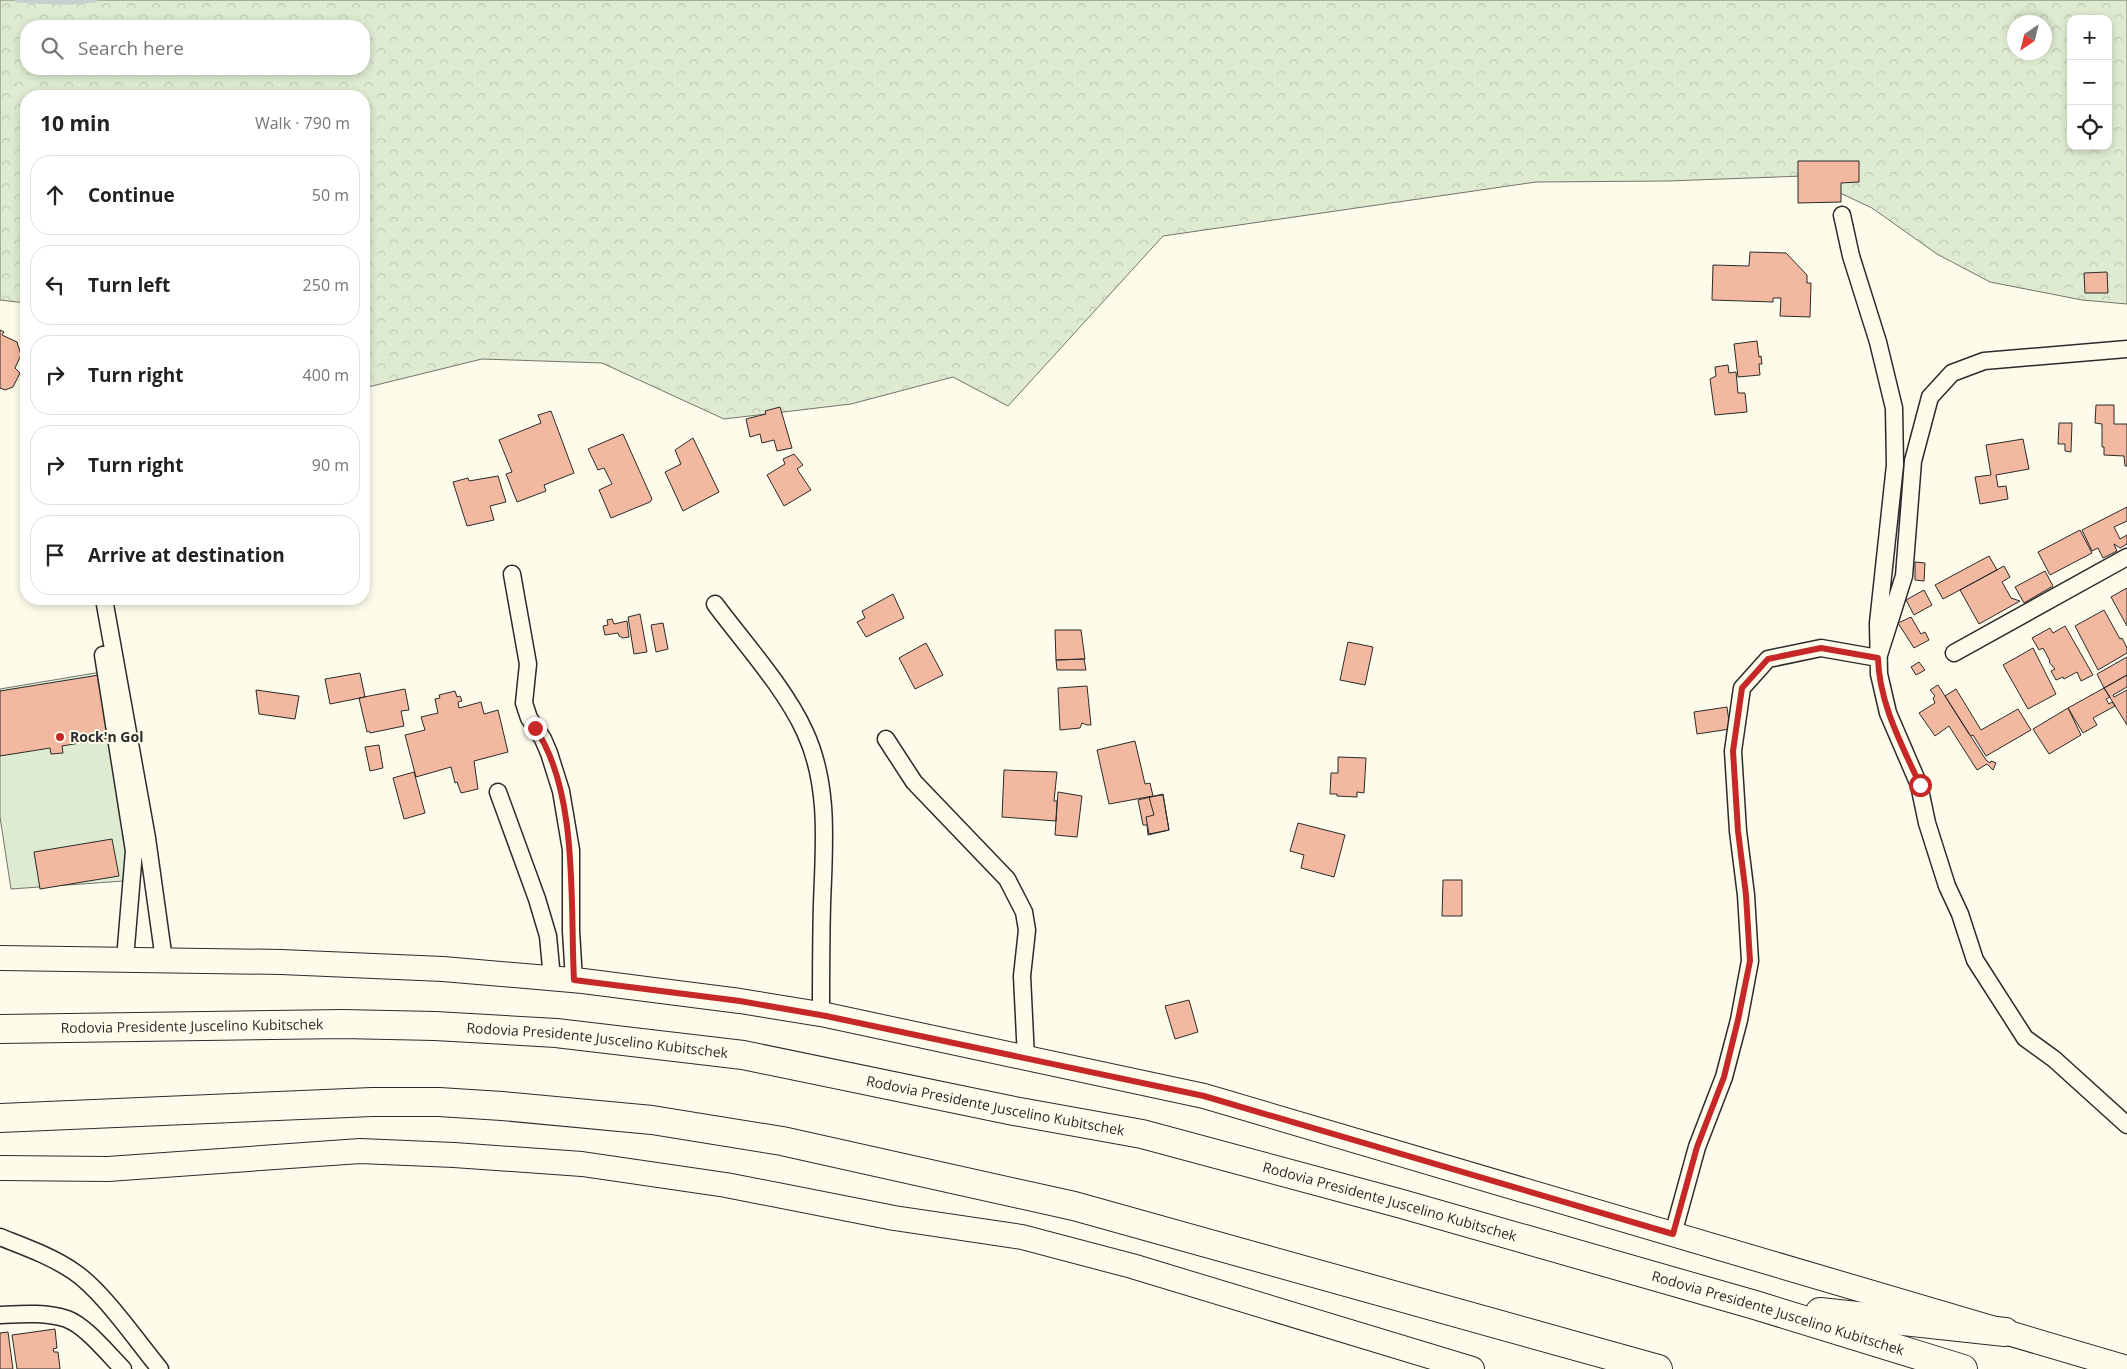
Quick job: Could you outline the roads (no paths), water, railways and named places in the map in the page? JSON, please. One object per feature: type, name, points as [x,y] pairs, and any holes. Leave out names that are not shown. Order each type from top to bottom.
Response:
[{"type":"highway","name":"Rodovia Presidente Juscelino Kubitschek","points":[[0,1029],[342,1024],[435,1026],[556,1033],[743,1055],[1142,1134],[1411,1207],[1755,1305],[1964,1369]]},
{"type":"highway","points":[[0,1118],[372,1102],[439,1102],[652,1120],[782,1142],[1074,1206],[1658,1369]]},
{"type":"highway","points":[[1755,1305],[2005,1332]]},
{"type":"main road","points":[[0,958],[281,962],[434,969],[563,979],[740,1001],[821,1015],[1204,1096],[2127,1368]]},
{"type":"main road","points":[[0,1168],[108,1168],[360,1151],[454,1155],[582,1164],[726,1185],[894,1218],[1022,1236],[1132,1266],[1472,1369]]},
{"type":"street","points":[[1842,215],[1851,256],[1878,342],[1894,408],[1895,465],[1878,623],[1879,674],[1888,714],[1920,785],[1927,823],[1946,886],[1960,914],[1975,960],[2025,1038],[2054,1059],[2127,1125]]},
{"type":"street","points":[[1878,658],[1904,576],[1913,462],[1930,397],[1952,373],[1984,361],[2127,349]]},
{"type":"street","points":[[1954,652],[2127,557]]},
{"type":"street","points":[[512,574],[528,664],[524,703],[528,718],[543,739],[561,791],[571,850],[571,931],[563,979]]},
{"type":"street","points":[[715,604],[794,712],[805,731],[818,765],[823,804],[824,841],[821,1015]]},
{"type":"street","points":[[95,605],[134,851],[125,959]]},
{"type":"street","points":[[105,605],[147,838],[164,960]]},
{"type":"street","points":[[1673,1234],[1697,1147],[1724,1077],[1750,961],[1733,751],[1742,688],[1768,659],[1821,648],[1878,658]]},
{"type":"street","points":[[886,739],[914,782],[1007,879],[1024,912],[1027,930],[1022,976],[1026,1058]]},
{"type":"street","points":[[498,792],[537,899],[563,979]]},
{"type":"street","points":[[0,1237],[44,1254],[74,1272],[96,1291],[160,1369]]},
{"type":"street","points":[[0,1314],[48,1316],[68,1320],[93,1338],[122,1369]]},
{"type":"waterway","points":[[18,0],[67,2],[94,0]]},
{"type":"place","name":"Rock'n Gol","points":[[60,737]]}]
